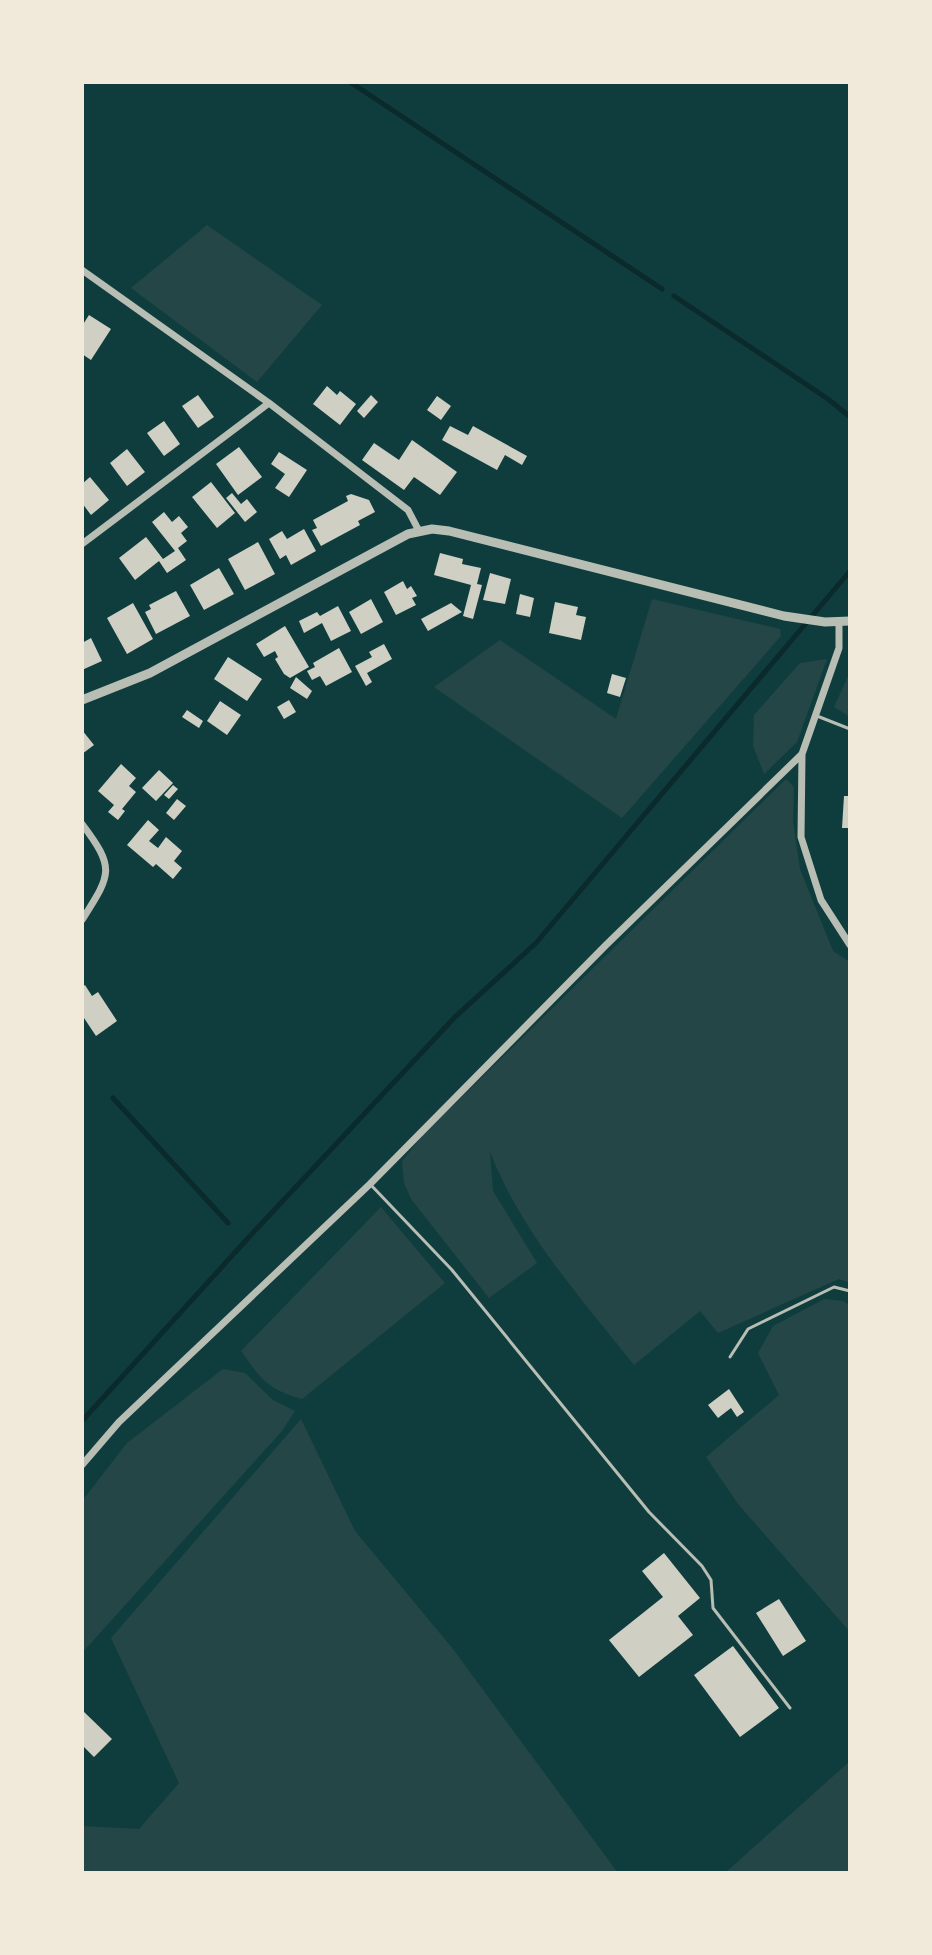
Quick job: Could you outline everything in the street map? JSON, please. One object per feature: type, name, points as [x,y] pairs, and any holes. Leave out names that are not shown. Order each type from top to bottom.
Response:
[{"type":"street","points":[[82,270],[269,403],[408,510],[419,531]]},
{"type":"street","points":[[82,544],[269,403]]},
{"type":"street","points":[[82,700],[150,673],[408,534],[419,531],[449,531],[784,616],[845,622],[817,716],[802,754],[801,837],[821,900],[850,945]]},
{"type":"street","points":[[82,1465],[119,1422],[370,1184],[606,945],[802,754]]},
{"type":"street","points":[[82,824],[104,853],[105,883],[82,920]]},
{"type":"lane","points":[[817,716],[850,729]]},
{"type":"lane","points":[[370,1184],[452,1270],[639,1500],[702,1566],[711,1580],[713,1608],[790,1708]]},
{"type":"lane","points":[[730,1357],[748,1329],[834,1287],[850,1291]]},
{"type":"shaded area","points":[[207,225],[322,305],[257,382],[131,288]]},
{"type":"shaded area","points":[[652,599],[780,629],[781,636],[622,818],[434,687],[500,640],[616,719]]},
{"type":"shaded area","points":[[827,659],[797,742],[764,774],[753,746],[754,715],[800,663]]},
{"type":"shaded area","points":[[850,672],[850,717],[834,707]]},
{"type":"shaded area","points":[[786,779],[794,787],[793,821],[800,869],[833,951],[850,962],[850,1283],[839,1279],[718,1333],[700,1311],[634,1365],[535,1237],[503,1182],[490,1152],[493,1191],[537,1263],[489,1298],[411,1199],[404,1183],[402,1161],[423,1135]]},
{"type":"shaded area","points":[[381,1207],[445,1283],[302,1399],[273,1387],[260,1376],[241,1351]]},
{"type":"shaded area","points":[[824,1299],[850,1305],[850,1632],[738,1504],[706,1457],[779,1395],[758,1353],[773,1326]]},
{"type":"shaded area","points":[[223,1369],[245,1373],[273,1400],[295,1411],[282,1431],[82,1653],[82,1501],[127,1443]]},
{"type":"shaded area","points":[[301,1419],[355,1531],[453,1649],[618,1873],[82,1873],[82,1826],[139,1829],[179,1783],[111,1638]]},
{"type":"shaded area","points":[[850,1761],[850,1873],[725,1873]]},
{"type":"building","points":[[89,315],[111,329],[91,360],[82,354],[82,326]]},
{"type":"building","points":[[327,386],[337,395],[340,391],[356,404],[340,425],[313,404]]},
{"type":"building","points":[[198,395],[214,417],[198,428],[182,406]]},
{"type":"building","points":[[371,395],[378,402],[364,418],[357,411]]},
{"type":"building","points":[[437,396],[451,406],[441,420],[427,410]]},
{"type":"building","points":[[164,421],[180,444],[164,456],[147,433]]},
{"type":"building","points":[[450,426],[468,435],[473,426],[527,456],[522,465],[505,455],[497,470],[442,440]]},
{"type":"building","points":[[412,440],[457,472],[440,495],[414,477],[404,490],[362,460],[374,443],[399,460]]},
{"type":"building","points":[[239,447],[262,477],[238,495],[216,464]]},
{"type":"building","points":[[127,449],[145,472],[127,486],[110,463]]},
{"type":"building","points":[[279,452],[307,470],[289,497],[275,488],[285,474],[271,464]]},
{"type":"building","points":[[90,477],[109,500],[91,515],[82,503],[82,484]]},
{"type":"building","points":[[211,482],[235,513],[217,528],[192,497]]},
{"type":"building","points":[[232,493],[241,504],[247,499],[257,512],[245,522],[226,498]]},
{"type":"building","points":[[351,494],[369,500],[375,512],[358,521],[360,525],[321,546],[312,530],[317,528],[313,520],[348,501],[346,496]]},
{"type":"building","points":[[164,512],[172,522],[179,516],[188,527],[181,533],[187,541],[178,548],[186,560],[167,573],[159,561],[135,580],[119,558],[146,537],[163,559],[175,551],[152,522]]},
{"type":"building","points":[[304,529],[316,551],[291,565],[286,555],[280,559],[269,539],[282,531],[287,539]]},
{"type":"building","points":[[258,542],[275,574],[245,590],[228,559]]},
{"type":"building","points":[[440,553],[463,559],[462,564],[481,568],[477,584],[482,585],[473,619],[463,616],[471,585],[434,575]]},
{"type":"building","points":[[219,568],[234,594],[204,610],[190,585]]},
{"type":"building","points":[[490,573],[511,579],[505,604],[483,600]]},
{"type":"building","points":[[403,581],[407,589],[411,586],[417,596],[412,598],[416,605],[396,615],[384,592]]},
{"type":"building","points":[[176,591],[190,616],[156,634],[145,612],[151,609],[149,605]]},
{"type":"building","points":[[520,594],[534,598],[530,617],[516,614]]},
{"type":"building","points":[[371,599],[383,622],[361,634],[349,612]]},
{"type":"building","points":[[555,602],[578,607],[576,615],[586,617],[581,640],[549,633]]},
{"type":"building","points":[[133,603],[153,639],[127,654],[107,618]]},
{"type":"building","points":[[451,603],[462,612],[428,631],[421,619]]},
{"type":"building","points":[[338,606],[351,631],[331,641],[322,623],[304,633],[299,621],[317,612],[320,616]]},
{"type":"building","points":[[285,626],[309,667],[290,678],[275,659],[278,657],[275,651],[264,657],[256,644]]},
{"type":"building","points":[[91,638],[102,661],[82,670],[82,643]]},
{"type":"building","points":[[384,644],[392,659],[367,673],[372,682],[366,686],[355,666],[372,657],[369,652]]},
{"type":"building","points":[[339,648],[352,672],[326,686],[320,676],[312,680],[307,671],[315,667],[313,663]]},
{"type":"building","points":[[228,657],[262,679],[247,701],[214,679]]},
{"type":"building","points":[[612,674],[626,678],[620,697],[607,693]]},
{"type":"building","points":[[296,677],[312,691],[307,699],[290,688]]},
{"type":"building","points":[[289,700],[296,712],[284,719],[277,707]]},
{"type":"building","points":[[220,701],[241,715],[227,735],[207,721]]},
{"type":"building","points":[[187,710],[203,721],[199,728],[182,717]]},
{"type":"building","points":[[82,730],[94,745],[82,754]]},
{"type":"building","points":[[121,764],[136,778],[129,786],[136,792],[122,809],[125,811],[118,820],[108,812],[114,805],[98,791]]},
{"type":"building","points":[[159,770],[173,783],[156,801],[142,788]]},
{"type":"building","points":[[173,785],[178,789],[169,799],[164,795]]},
{"type":"building","points":[[844,796],[850,796],[850,828],[842,828]]},
{"type":"building","points":[[177,799],[186,806],[174,820],[166,813]]},
{"type":"building","points":[[148,820],[159,830],[149,841],[158,848],[166,837],[182,851],[174,861],[182,868],[173,879],[127,845]]},
{"type":"building","points":[[85,985],[92,996],[98,992],[117,1021],[96,1036],[82,1015],[82,987]]},
{"type":"building","points":[[729,1389],[744,1412],[737,1417],[731,1408],[718,1418],[708,1405]]},
{"type":"building","points":[[664,1553],[700,1598],[678,1616],[693,1635],[639,1677],[609,1640],[663,1597],[642,1571]]},
{"type":"building","points":[[779,1599],[806,1641],[783,1656],[756,1613]]},
{"type":"building","points":[[733,1646],[779,1708],[740,1737],[694,1675]]},
{"type":"building","points":[[82,1710],[112,1739],[94,1757],[82,1745]]},
{"type":"waterway","points":[[350,82],[662,289]]},
{"type":"waterway","points":[[674,296],[850,417]]},
{"type":"waterway","points":[[82,1421],[455,1017],[536,943],[850,571]]},
{"type":"waterway","points":[[113,1098],[228,1223]]}]
